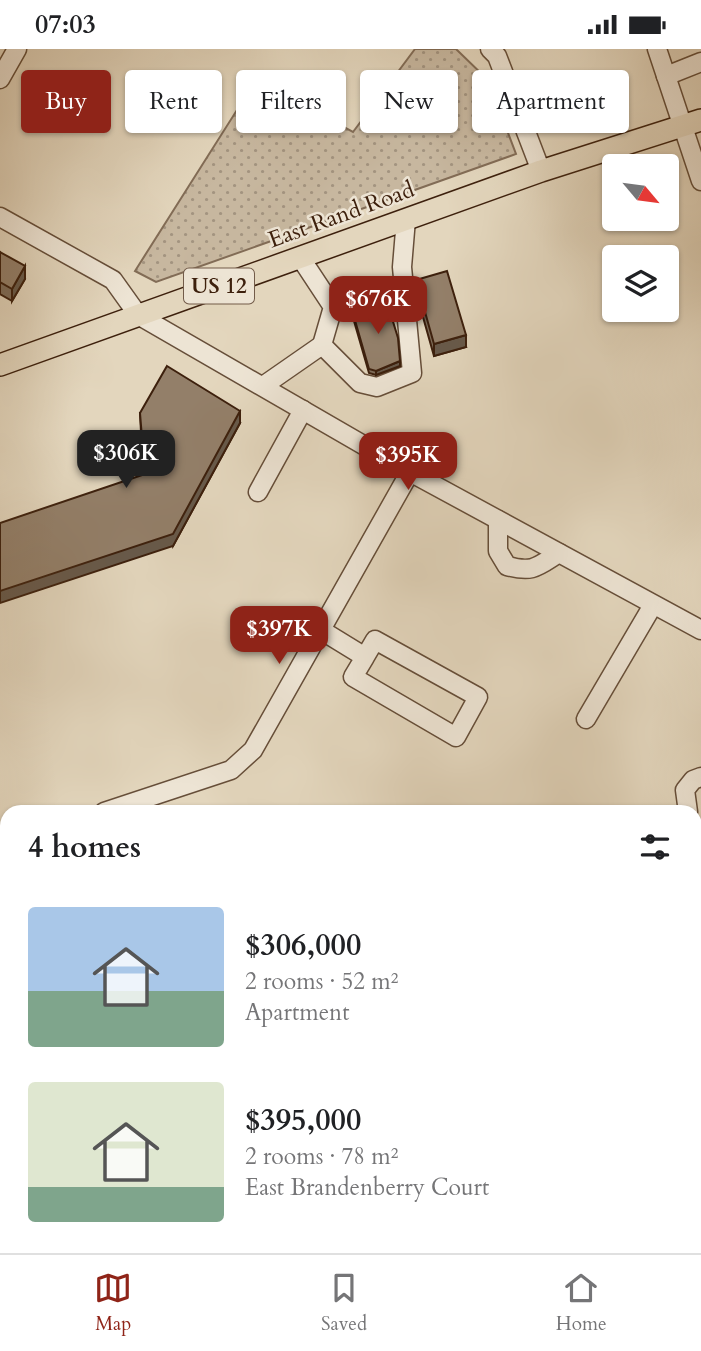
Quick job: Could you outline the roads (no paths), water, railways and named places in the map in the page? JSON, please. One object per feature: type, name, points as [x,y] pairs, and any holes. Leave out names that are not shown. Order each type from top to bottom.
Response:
[{"type":"main road","name":"East Rand Road","points":[[0,365],[541,171],[692,123]]},
{"type":"street","points":[[0,79],[17,49]]},
{"type":"street","points":[[490,49],[497,56],[541,171]]},
{"type":"street","points":[[657,49],[666,75],[692,123],[701,181]]},
{"type":"street","points":[[666,75],[701,62]]},
{"type":"street","points":[[0,217],[113,280],[138,315],[498,520],[701,630]]},
{"type":"street","points":[[322,345],[360,383],[377,387],[412,373],[402,267],[406,219]]},
{"type":"street","points":[[262,386],[322,345],[333,307],[300,257]]},
{"type":"street","points":[[333,307],[404,291]]},
{"type":"street","points":[[258,492],[303,410]]},
{"type":"street","points":[[125,805],[231,770],[253,750],[411,471]]},
{"type":"street","points":[[498,520],[498,551],[507,566],[525,571],[539,566],[559,553]]},
{"type":"street","points":[[586,719],[653,605]]},
{"type":"street","points":[[321,630],[365,657]]},
{"type":"street","points":[[375,640],[478,697],[456,737],[353,677],[365,657],[375,640]]},
{"type":"street","points":[[687,805],[685,790],[693,780],[701,777]]}]
